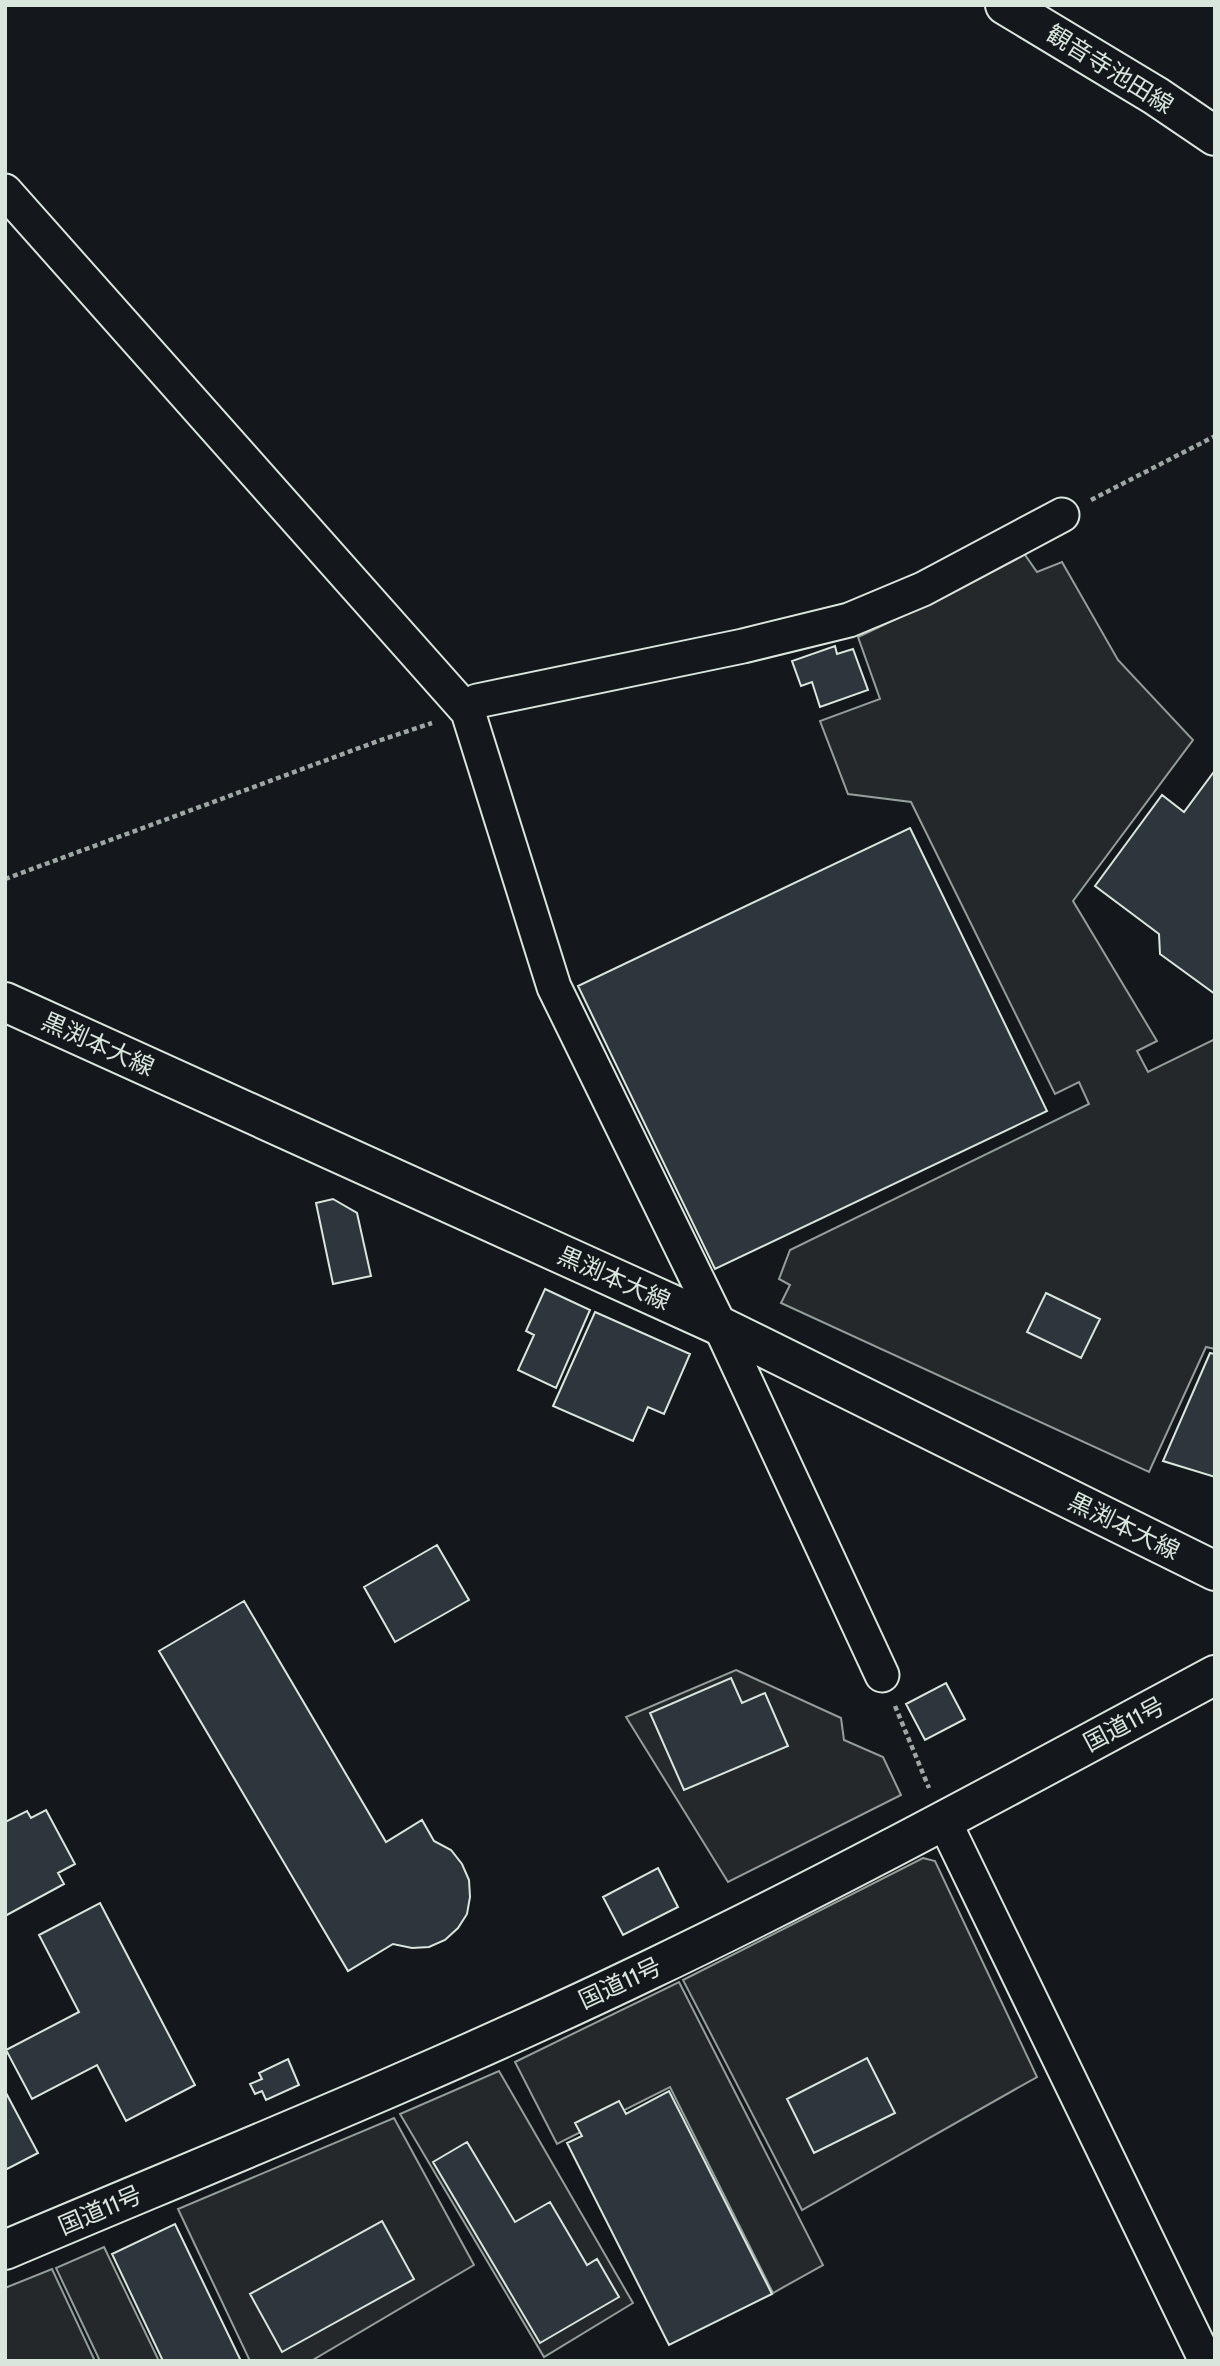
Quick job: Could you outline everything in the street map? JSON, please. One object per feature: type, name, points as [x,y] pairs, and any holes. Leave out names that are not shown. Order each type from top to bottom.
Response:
[{"type":"main road","name":"観音寺池田線","points":[[1004,5],[1157,96],[1215,136]]},
{"type":"main road","name":"黒渕本大線","points":[[5,1002],[720,1326],[1215,1571]]},
{"type":"main road","name":"国道11号","points":[[5,2250],[495,2041],[648,1971],[944,1821],[1215,1675]]},
{"type":"street","points":[[5,191],[468,712],[554,987],[720,1326],[882,1675]]},
{"type":"street","points":[[468,712],[477,701],[743,646],[849,620],[923,589],[1062,515]]},
{"type":"street","points":[[944,1821],[1206,2361]]},
{"type":"path","points":[[1062,515],[1215,436]]},
{"type":"path","points":[[5,879],[378,741],[468,712]]},
{"type":"path","points":[[882,1675],[944,1821]]},
{"type":"shaded area","points":[[1023,552],[1037,572],[1062,562],[1118,660],[1193,740],[1073,901],[1157,1041],[1137,1051],[1148,1072],[1215,1039],[1215,1349],[1206,1347],[1149,1472],[781,1303],[790,1285],[779,1279],[790,1250],[1089,1104],[1079,1082],[1055,1094],[911,802],[848,794],[820,721],[880,699],[858,637],[953,592]]},
{"type":"shaded area","points":[[736,1670],[841,1718],[844,1740],[883,1757],[901,1795],[728,1882],[626,1717]]},
{"type":"shaded area","points":[[923,1858],[935,1861],[1037,2077],[802,2210],[683,1980]]},
{"type":"shaded area","points":[[679,1982],[823,2265],[773,2293],[670,2087],[557,2144],[515,2062]]},
{"type":"shaded area","points":[[499,2071],[633,2303],[544,2357],[400,2114]]},
{"type":"shaded area","points":[[394,2118],[474,2265],[311,2361],[250,2361],[178,2209]]},
{"type":"shaded area","points":[[104,2247],[159,2361],[100,2361],[56,2268]]},
{"type":"shaded area","points":[[52,2269],[95,2361],[6,2361],[5,2288]]},
{"type":"building","points":[[835,646],[837,654],[853,649],[868,690],[820,707],[812,682],[801,686],[792,661]]},
{"type":"building","points":[[1213,773],[1215,994],[1160,954],[1159,934],[1095,886],[1162,795],[1184,812]]},
{"type":"building","points":[[910,828],[1047,1111],[715,1269],[578,986]]},
{"type":"building","points":[[333,1199],[357,1213],[371,1276],[333,1284],[316,1203]]},
{"type":"building","points":[[545,1289],[590,1310],[556,1388],[518,1370],[534,1335],[526,1331]]},
{"type":"building","points":[[1046,1293],[1100,1319],[1081,1358],[1027,1332]]},
{"type":"building","points":[[595,1312],[690,1354],[664,1414],[648,1407],[633,1441],[553,1406]]},
{"type":"building","points":[[1210,1353],[1215,1354],[1215,1477],[1163,1461]]},
{"type":"building","points":[[437,1545],[469,1600],[395,1642],[364,1587]]},
{"type":"building","points":[[244,1601],[386,1842],[422,1820],[434,1841],[451,1850],[462,1864],[469,1880],[467,1914],[458,1928],[445,1940],[429,1947],[412,1948],[393,1944],[348,1971],[159,1651]]},
{"type":"building","points":[[731,1678],[742,1703],[765,1693],[788,1746],[684,1790],[650,1713]]},
{"type":"building","points":[[946,1683],[965,1719],[925,1740],[906,1704]]},
{"type":"building","points":[[46,1810],[75,1864],[58,1873],[64,1884],[5,1916],[5,1822],[27,1811],[31,1818]]},
{"type":"building","points":[[658,1868],[678,1907],[623,1935],[603,1897]]},
{"type":"building","points":[[100,1903],[195,2085],[126,2121],[97,2065],[32,2099],[6,2050],[79,2012],[39,1935]]},
{"type":"building","points":[[867,2058],[895,2113],[814,2153],[787,2099]]},
{"type":"building","points":[[288,2059],[299,2085],[266,2100],[262,2091],[255,2094],[250,2084],[262,2079],[259,2073]]},
{"type":"building","points":[[5,2091],[38,2153],[7,2169],[5,2167]]},
{"type":"building","points":[[669,2091],[772,2294],[669,2345],[567,2143],[582,2136],[575,2123],[619,2101],[626,2114]]},
{"type":"building","points":[[467,2142],[515,2222],[550,2202],[587,2265],[597,2259],[619,2297],[540,2343],[433,2162]]},
{"type":"building","points":[[382,2221],[414,2279],[282,2352],[250,2294]]},
{"type":"building","points":[[175,2224],[241,2361],[163,2361],[112,2254]]}]
